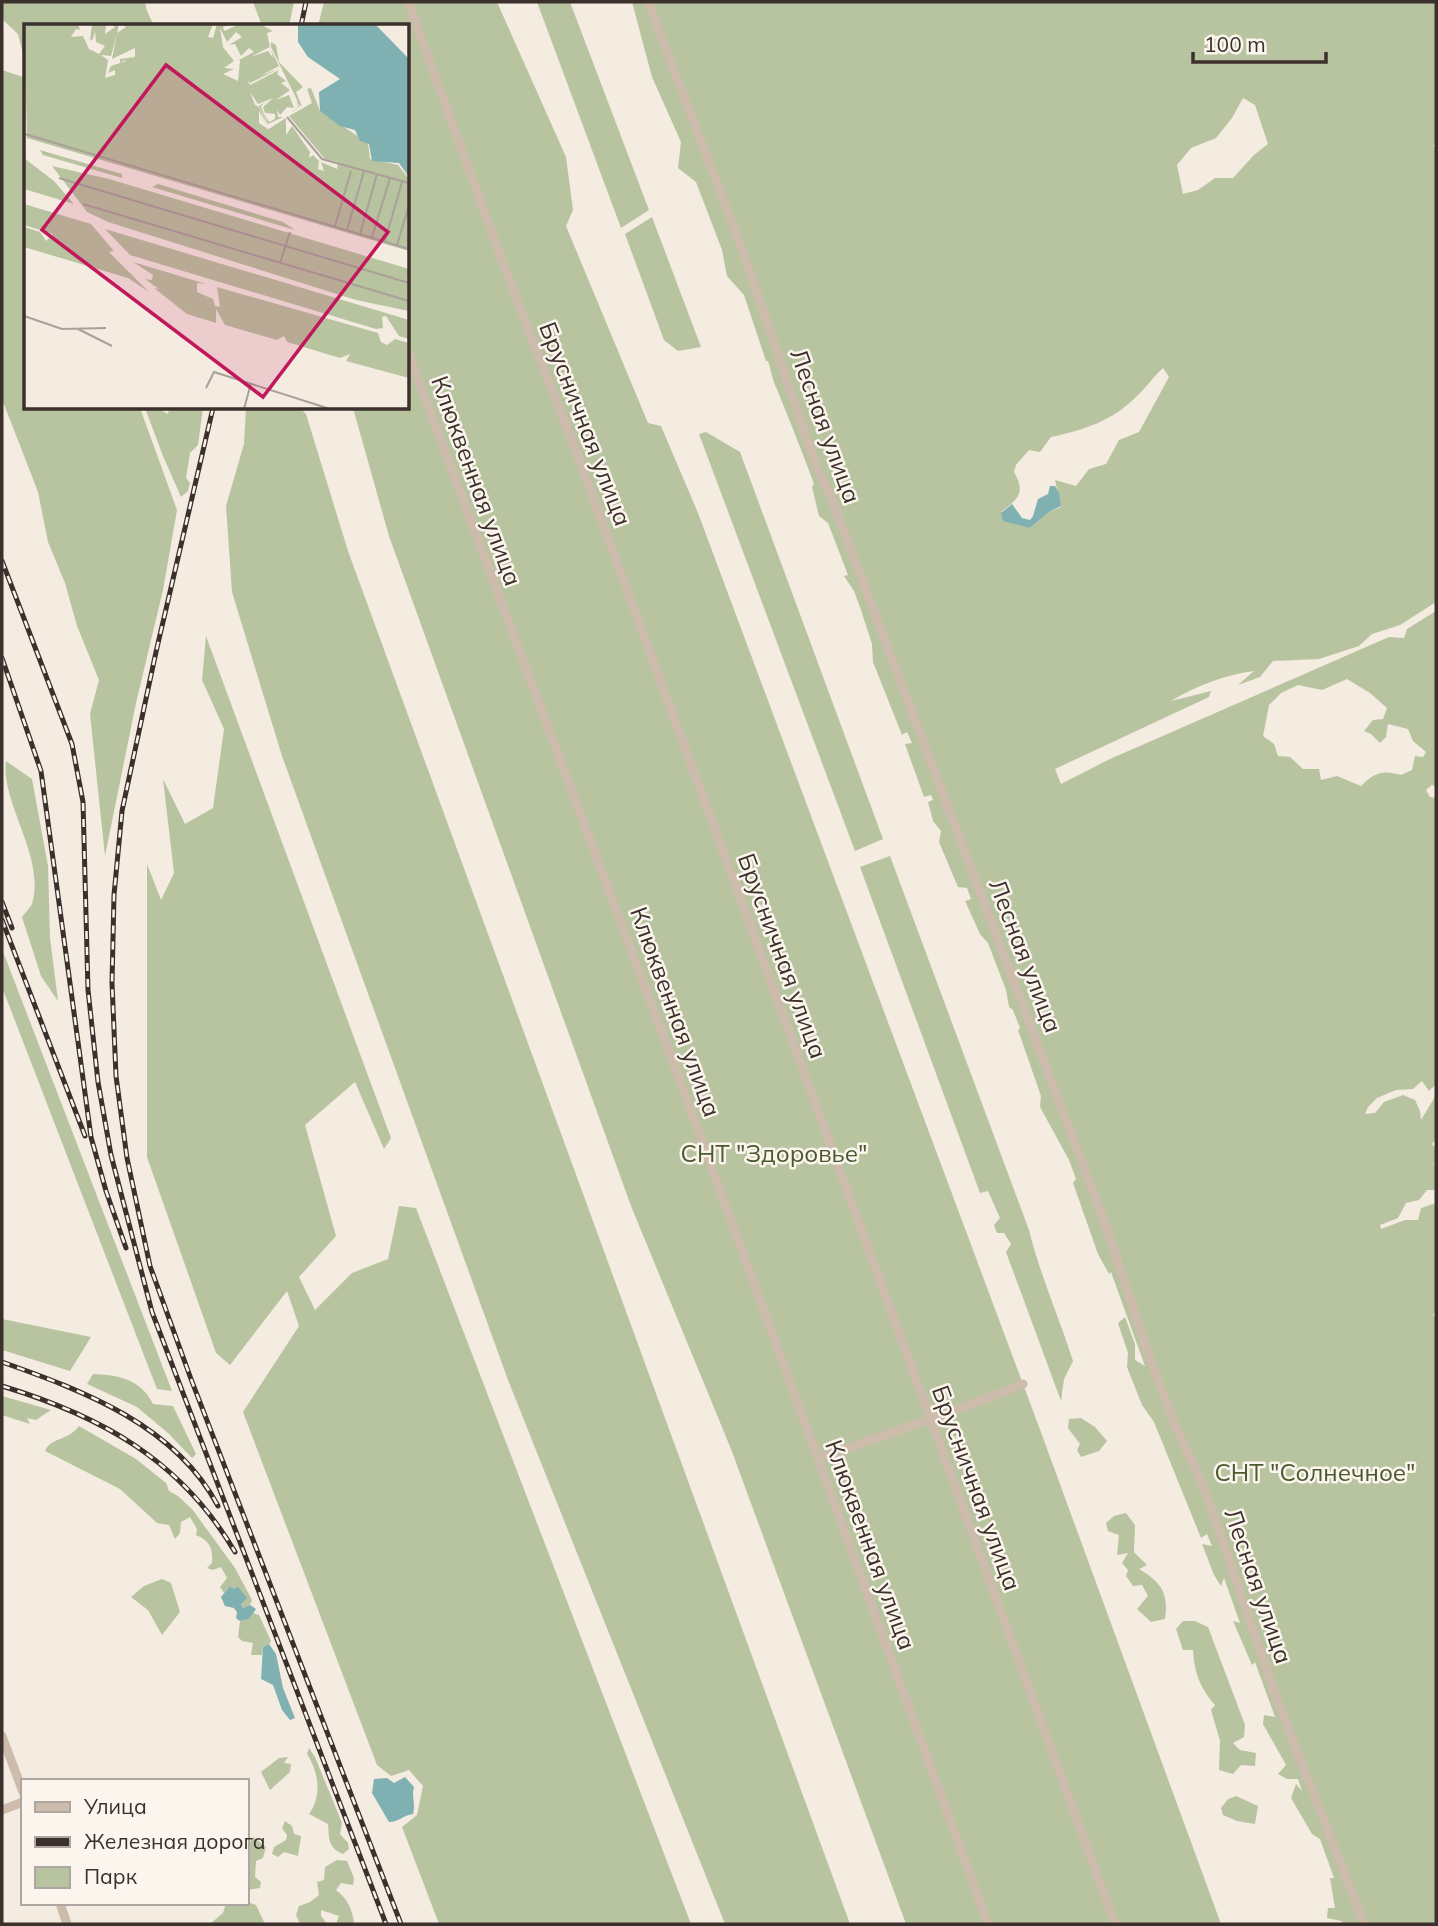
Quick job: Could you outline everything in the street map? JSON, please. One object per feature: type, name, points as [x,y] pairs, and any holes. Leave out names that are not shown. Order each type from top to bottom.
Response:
[{"type":"street","name":"Брусничная улица","points":[[408,2],[507,274],[579,459],[1115,1924]]},
{"type":"street","name":"Лесная улица","points":[[649,2],[741,246],[816,466],[830,492],[1091,1188],[1149,1356],[1175,1425],[1205,1490],[1275,1694],[1364,1924]]},
{"type":"street","name":"Клюквенная улица","points":[[410,357],[680,1082],[988,1924]]},
{"type":"street","points":[[818,1459],[961,1409],[1023,1384]]},
{"type":"street","points":[[2,1736],[21,1787]]},
{"type":"street","points":[[2,1810],[21,1803]]},
{"type":"street","points":[[61,1905],[67,1924]]},
{"type":"green space","points":[[2,2],[145,2],[153,24],[24,24],[24,58],[18,34],[2,19]]},
{"type":"green space","points":[[253,2],[294,2],[289,24],[261,24]]},
{"type":"green space","name":"СНТ \"Здоровье\"","points":[[324,2],[497,2],[566,157],[573,210],[566,226],[648,423],[661,426],[698,513],[1042,1435],[1221,1924],[906,1924],[731,1449],[631,1206],[389,536],[354,410],[410,410],[410,24],[318,24]]},
{"type":"green space","points":[[537,2],[570,2],[649,210],[621,228]]},
{"type":"green space","name":"СНТ \"Солнечное\"","points":[[632,2],[1436,2],[1436,145],[1433,145],[1436,149],[1436,602],[1400,625],[1372,634],[1359,646],[1319,659],[1273,661],[1260,677],[1238,685],[1254,671],[1200,686],[1171,701],[1211,691],[1209,697],[1055,769],[1061,784],[1110,759],[1389,637],[1404,638],[1407,629],[1436,611],[1436,787],[1432,785],[1426,790],[1430,797],[1436,798],[1436,1084],[1429,1091],[1422,1081],[1413,1089],[1396,1090],[1377,1098],[1365,1114],[1375,1113],[1384,1102],[1403,1095],[1415,1100],[1421,1120],[1436,1095],[1436,1139],[1432,1144],[1436,1149],[1436,1162],[1433,1165],[1436,1165],[1436,1190],[1427,1190],[1419,1200],[1406,1203],[1398,1218],[1380,1225],[1381,1229],[1405,1220],[1418,1220],[1421,1208],[1436,1205],[1436,1311],[1433,1315],[1436,1317],[1436,1924],[1344,1924],[1327,1918],[1328,1908],[1335,1908],[1330,1878],[1334,1878],[1320,1839],[1312,1834],[1291,1798],[1296,1784],[1302,1791],[1298,1779],[1287,1779],[1278,1774],[1286,1765],[1263,1724],[1264,1715],[1275,1717],[1255,1662],[1252,1665],[1233,1621],[1240,1623],[1224,1578],[1221,1586],[1202,1544],[1212,1546],[1207,1534],[1201,1538],[1154,1422],[1142,1405],[1127,1367],[1128,1353],[1118,1323],[1125,1317],[1135,1344],[1135,1360],[1145,1366],[1111,1272],[1109,1274],[1098,1254],[1073,1183],[1076,1179],[1069,1160],[1040,1107],[1041,1096],[1018,1030],[1020,1028],[1013,1010],[1009,1007],[1006,990],[988,943],[980,934],[965,901],[971,899],[967,888],[958,887],[939,842],[941,831],[933,821],[928,802],[933,800],[931,795],[924,797],[905,744],[912,743],[907,732],[902,735],[873,662],[872,644],[861,610],[854,591],[844,576],[848,575],[828,523],[819,516],[812,487],[814,484],[766,361],[744,295],[727,276],[722,250],[696,182],[678,168],[681,142],[652,77]],"holes":[[[1243,98],[1255,105],[1268,144],[1233,178],[1215,178],[1198,190],[1183,194],[1177,165],[1191,148],[1216,138]],[[1163,368],[1169,377],[1139,432],[1119,440],[1106,464],[1089,469],[1076,486],[1055,480],[1061,507],[1049,512],[1030,528],[1001,512],[1018,495],[1020,490],[1014,472],[1016,465],[1029,450],[1040,452],[1051,437],[1086,428],[1107,418],[1140,394]],[[1347,679],[1370,693],[1387,708],[1383,719],[1373,720],[1364,731],[1380,743],[1386,737],[1388,724],[1408,729],[1413,741],[1426,752],[1423,757],[1415,756],[1412,770],[1401,775],[1380,773],[1361,786],[1337,776],[1321,780],[1319,769],[1303,769],[1290,757],[1278,756],[1274,744],[1263,736],[1269,705],[1281,693],[1298,685],[1322,690]]]},
{"type":"green space","points":[[2,70],[23,77],[24,80],[24,410],[141,410],[177,510],[163,590],[136,703],[105,856],[90,714],[99,680],[48,542],[38,492],[2,399]]},
{"type":"green space","points":[[652,217],[701,347],[678,351],[664,340],[625,234]]},
{"type":"green space","points":[[146,410],[162,410],[167,414],[170,410],[203,410],[198,445],[190,453],[186,478],[190,483],[188,491],[181,497]]},
{"type":"green space","points":[[246,410],[302,410],[306,414],[348,551],[850,1924],[725,1924],[508,1380],[282,756],[232,592],[226,506],[244,444]]},
{"type":"green space","points":[[706,432],[740,452],[883,839],[855,851],[699,434]]},
{"type":"green space","points":[[206,636],[391,1138],[384,1149],[355,1082],[305,1125],[336,1236],[299,1277],[315,1310],[352,1273],[388,1259],[399,1206],[416,1208],[691,1924],[439,1924],[402,1827],[417,1815],[423,1786],[409,1770],[391,1776],[377,1765],[243,1412],[299,1326],[287,1291],[230,1365],[216,1353],[147,1157],[147,864],[161,900],[174,873],[163,779],[185,824],[213,808],[224,729],[202,680]]},
{"type":"green space","points":[[6,761],[32,779],[48,866],[50,938],[58,1001],[41,976],[22,917],[32,904],[35,886],[28,849],[9,794]]},
{"type":"green space","points":[[890,856],[1029,1230],[1073,1361],[1064,1379],[1061,1401],[1006,1252],[1011,1244],[1004,1233],[997,1233],[994,1225],[1000,1218],[988,1191],[980,1193],[860,867]]},
{"type":"green space","points":[[2,949],[172,1391],[157,1389],[2,987]]},
{"type":"green space","points":[[2,1319],[91,1337],[70,1371],[2,1350]]},
{"type":"green space","points":[[93,1374],[128,1380],[142,1389],[153,1404],[173,1406],[196,1454],[192,1458],[137,1407],[87,1384]]},
{"type":"green space","points":[[2,1396],[51,1410],[36,1420],[27,1418],[30,1424],[2,1415]]},
{"type":"green space","points":[[1081,1418],[1095,1427],[1107,1441],[1099,1451],[1081,1457],[1077,1450],[1080,1444],[1068,1428],[1069,1419]]},
{"type":"green space","points":[[79,1426],[136,1459],[192,1509],[235,1568],[252,1600],[250,1605],[243,1608],[230,1586],[224,1593],[220,1587],[227,1578],[221,1567],[213,1570],[207,1568],[212,1563],[211,1549],[205,1540],[196,1535],[197,1529],[190,1517],[181,1522],[180,1533],[175,1539],[169,1525],[157,1523],[120,1489],[45,1451],[51,1443],[75,1431]]},
{"type":"green space","points":[[1126,1513],[1135,1525],[1134,1552],[1147,1565],[1139,1569],[1162,1589],[1166,1602],[1165,1619],[1151,1622],[1137,1609],[1148,1596],[1142,1585],[1133,1586],[1126,1576],[1128,1570],[1122,1563],[1128,1553],[1117,1555],[1119,1535],[1108,1531],[1106,1523],[1114,1516]]},
{"type":"green space","points":[[162,1579],[171,1583],[180,1612],[162,1635],[148,1610],[131,1597],[144,1586]]},
{"type":"green space","points":[[253,1613],[259,1615],[271,1641],[263,1647],[262,1655],[251,1655],[253,1643],[242,1641],[238,1637],[240,1621],[249,1619]]},
{"type":"green space","points":[[1183,1621],[1195,1621],[1208,1627],[1245,1725],[1244,1737],[1233,1743],[1240,1750],[1256,1753],[1255,1766],[1241,1765],[1233,1774],[1219,1770],[1220,1741],[1211,1710],[1215,1705],[1199,1679],[1193,1650],[1183,1650],[1176,1629]]},
{"type":"green space","points":[[309,1748],[342,1823],[340,1834],[348,1843],[349,1849],[343,1854],[332,1846],[328,1824],[309,1814],[316,1800],[317,1784],[307,1754]]},
{"type":"green space","points":[[288,1757],[284,1763],[291,1764],[290,1772],[270,1790],[261,1772],[279,1758]]},
{"type":"green space","points":[[1236,1796],[1258,1806],[1255,1824],[1223,1815],[1221,1808],[1228,1799]]},
{"type":"green space","points":[[285,1821],[292,1826],[294,1834],[301,1836],[298,1856],[284,1852],[278,1857],[272,1854],[274,1847],[286,1840],[287,1835],[282,1828]]},
{"type":"green space","points":[[253,1837],[266,1847],[263,1858],[256,1861],[255,1877],[261,1882],[260,1888],[248,1890],[248,1845]]},
{"type":"green space","points":[[337,1860],[347,1861],[354,1878],[353,1885],[341,1883],[336,1890],[349,1905],[354,1924],[336,1924],[339,1916],[321,1910],[321,1916],[327,1924],[300,1924],[296,1915],[299,1906],[319,1895],[317,1882],[324,1880],[325,1867]]},
{"type":"green space","points":[[248,1902],[256,1905],[265,1924],[210,1924],[223,1913],[225,1905],[248,1905]]},
{"type":"water","points":[[1050,486],[1055,486],[1059,493],[1061,506],[1030,528],[1003,521],[1001,513],[1012,504],[1022,518],[1030,520],[1038,499],[1048,494]]},
{"type":"water","points":[[230,1586],[234,1589],[238,1587],[247,1598],[241,1604],[243,1608],[250,1605],[256,1609],[249,1619],[240,1621],[236,1618],[237,1612],[234,1608],[225,1606],[221,1597]]},
{"type":"water","points":[[269,1644],[276,1654],[283,1688],[295,1718],[290,1720],[282,1710],[273,1685],[261,1679],[263,1647]]},
{"type":"water","points":[[405,1777],[414,1787],[413,1814],[389,1822],[372,1793],[374,1779],[387,1778],[394,1783]]},
{"type":"railway","points":[[301,24],[306,2]]},
{"type":"railway","points":[[213,410],[122,811],[114,895],[112,983],[116,1076],[127,1158],[150,1266],[401,1924]]},
{"type":"railway","points":[[2,561],[72,744],[83,802],[88,990],[98,1082],[111,1155],[152,1312],[386,1924]]},
{"type":"railway","points":[[2,658],[41,771],[91,1137],[126,1248]]},
{"type":"railway","points":[[2,902],[12,928]]},
{"type":"railway","points":[[2,920],[85,1136]]},
{"type":"railway","points":[[2,1362],[64,1385],[125,1414],[178,1453],[200,1478],[218,1506]]},
{"type":"railway","points":[[2,1386],[73,1412],[105,1427],[135,1446],[164,1467],[190,1491],[235,1552]]}]
